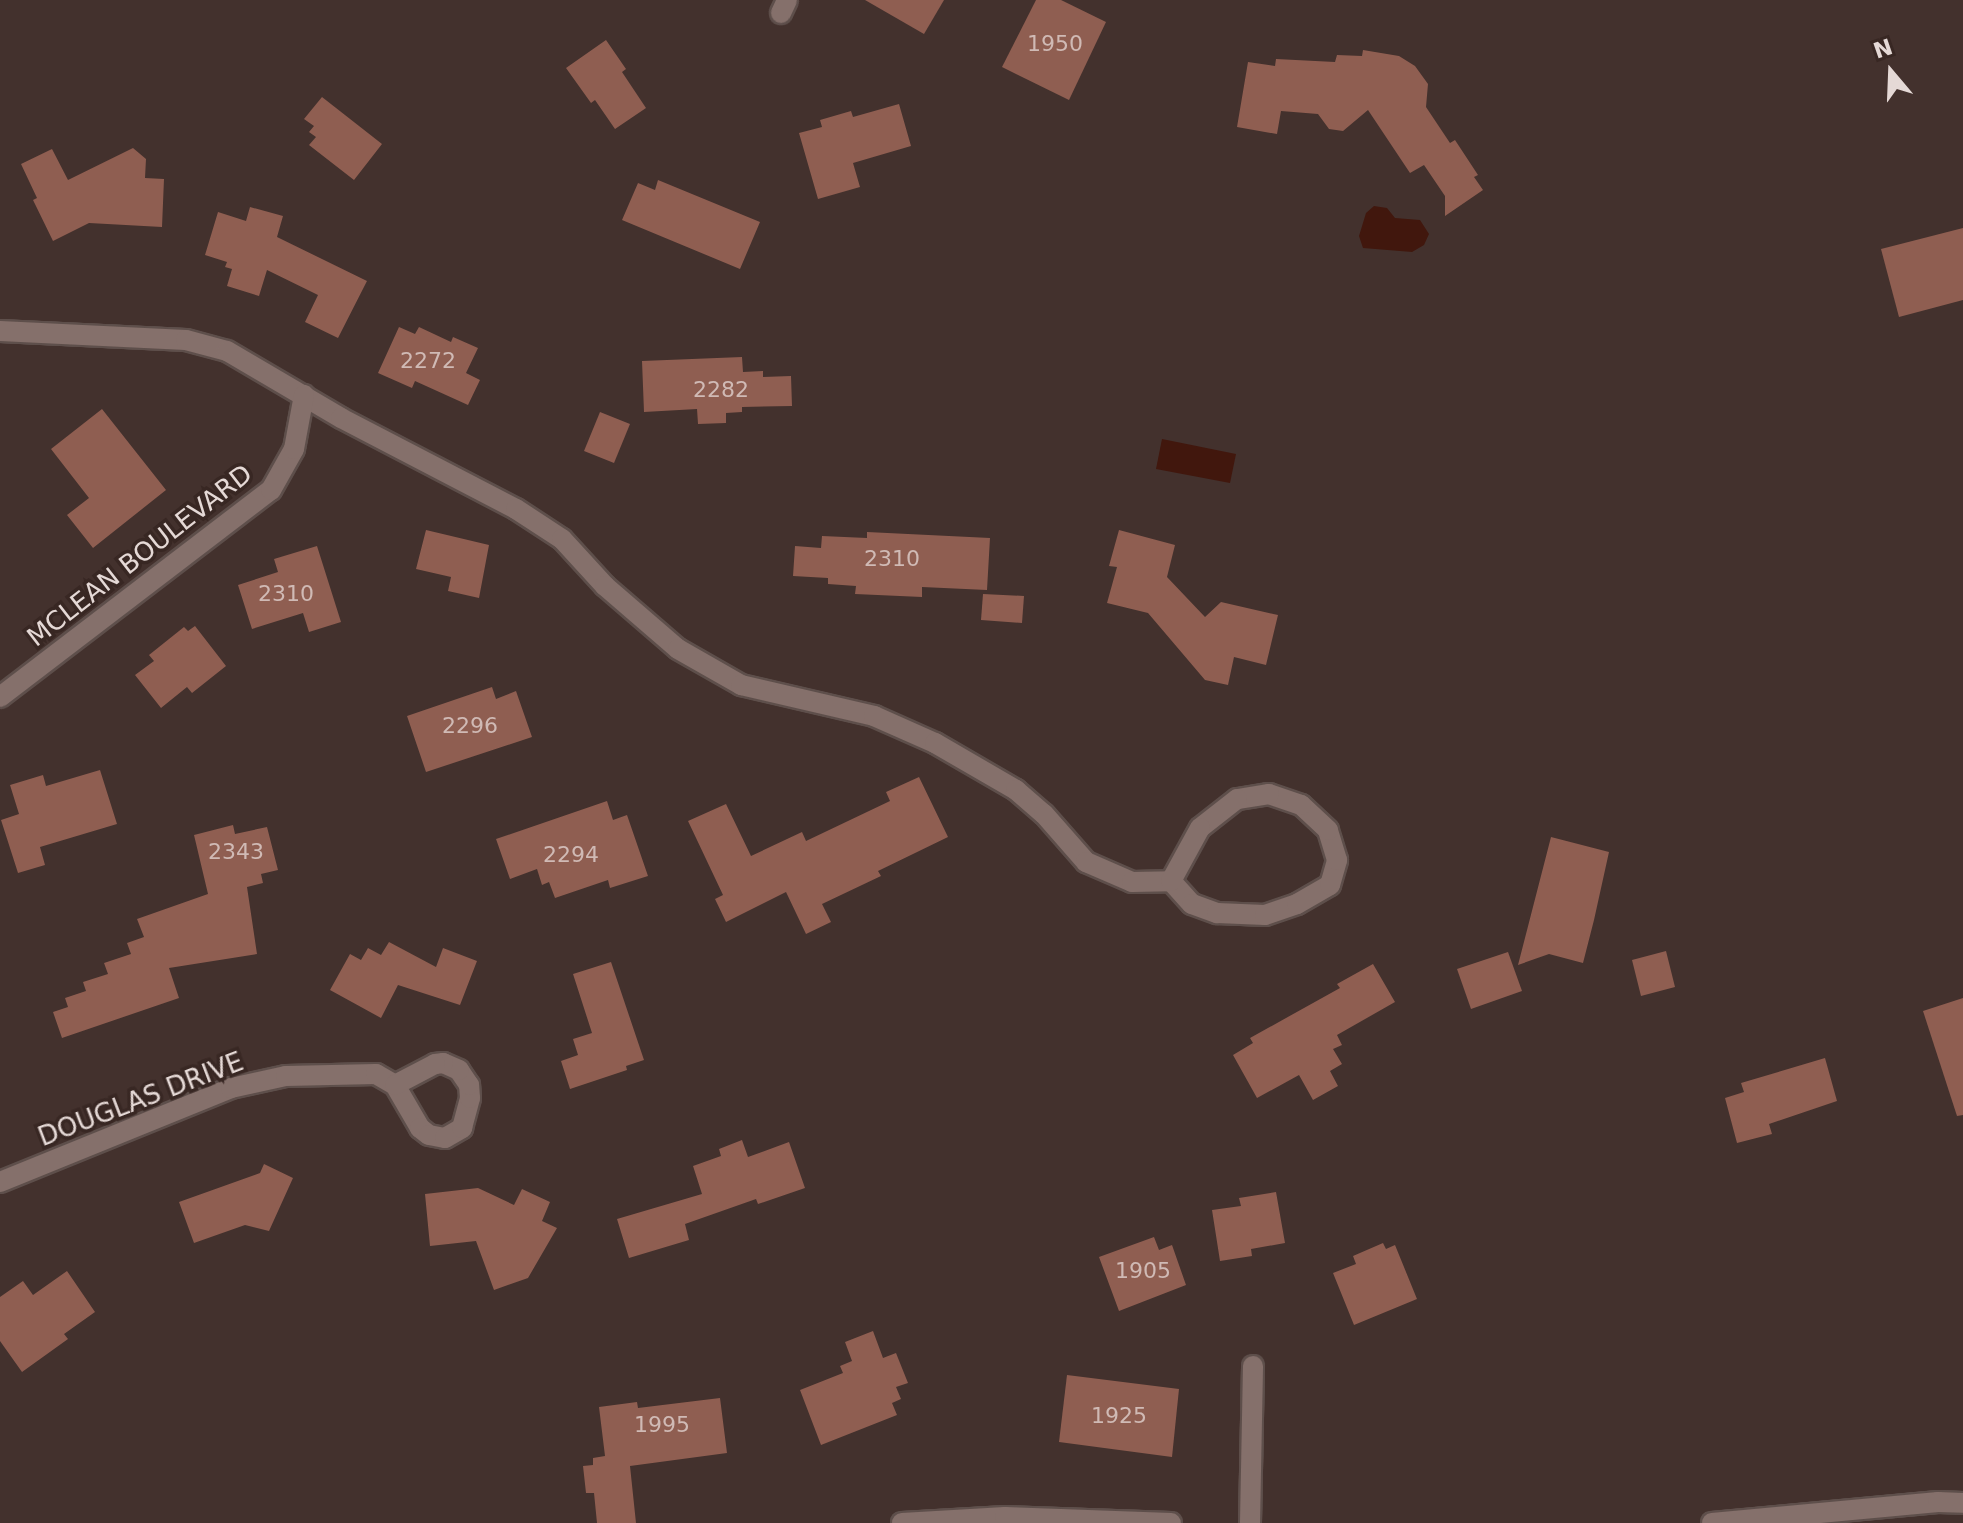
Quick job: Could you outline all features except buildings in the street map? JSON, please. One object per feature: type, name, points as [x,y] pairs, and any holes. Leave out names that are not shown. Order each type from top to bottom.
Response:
[{"type":"street","points":[[0,331],[186,340],[227,351],[516,509],[562,539],[605,586],[678,649],[741,685],[874,716],[935,743],[1016,790],[1044,814],[1086,862],[1132,882],[1171,881],[1192,904],[1205,909],[1217,913],[1265,915],[1297,904],[1330,885],[1337,860],[1328,830],[1301,805],[1269,794],[1237,799],[1200,828],[1171,881]]},
{"type":"street","name":"MCLEAN BOULEVARD","points":[[0,697],[271,490],[294,449],[304,395]]},
{"type":"street","name":"DOUGLAS DRIVE","points":[[0,1182],[231,1088],[286,1076],[337,1072],[376,1074],[395,1085]]},
{"type":"street","points":[[1250,1523],[1253,1366]]},
{"type":"street","points":[[1712,1523],[1963,1503]]},
{"type":"street","points":[[902,1523],[1005,1517],[1171,1523]]},
{"type":"shaded area","points":[[1374,206],[1387,208],[1395,218],[1420,220],[1429,234],[1424,245],[1412,252],[1363,248],[1359,236],[1366,213]]},
{"type":"shaded area","points":[[1162,439],[1236,454],[1230,483],[1156,469]]}]
